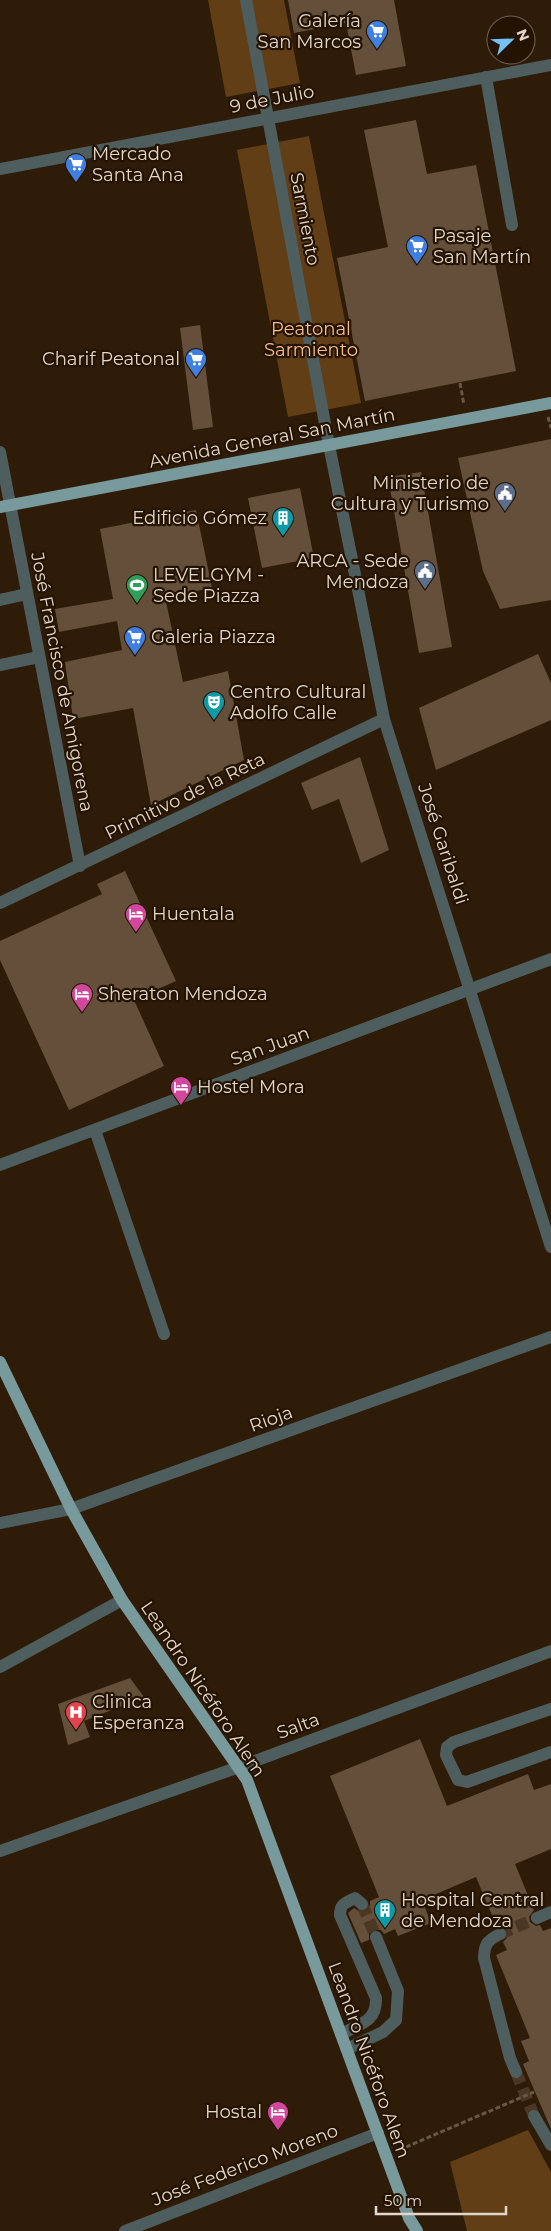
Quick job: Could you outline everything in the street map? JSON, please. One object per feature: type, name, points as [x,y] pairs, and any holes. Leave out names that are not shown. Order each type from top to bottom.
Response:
[{"type":"main road","name":"Avenida General San Martín","points":[[5,506],[551,403]]},
{"type":"main road","name":"Leandro Nicéforo Alem","points":[[0,1362],[71,1509],[122,1600],[239,1766],[252,1794],[347,2049],[411,2228]]},
{"type":"street","name":"Sarmiento","points":[[246,0],[329,445]]},
{"type":"street","name":"9 de Julio","points":[[0,168],[551,65]]},
{"type":"street","points":[[486,77],[512,225]]},
{"type":"street","name":"José Garibaldi","points":[[329,445],[384,718],[551,1247]]},
{"type":"street","name":"José Francisco de Amigorena","points":[[0,452],[5,506],[27,594],[80,866]]},
{"type":"street","points":[[0,600],[27,594]]},
{"type":"street","points":[[0,665],[40,657]]},
{"type":"street","name":"Primitivo de la Reta","points":[[0,903],[384,718]]},
{"type":"street","name":"San Juan","points":[[0,1165],[551,959]]},
{"type":"street","points":[[95,1130],[164,1334]]},
{"type":"street","name":"Rioja","points":[[0,1522],[71,1509],[551,1337]]},
{"type":"street","points":[[0,1667],[122,1600]]},
{"type":"street","name":"Salta","points":[[0,1851],[239,1766],[551,1651]]},
{"type":"street","points":[[551,1708],[454,1742],[447,1747],[446,1755],[458,1780],[467,1782],[551,1752]]},
{"type":"street","points":[[341,2034],[369,2020],[376,2010],[376,1998],[340,1916],[342,1904],[355,1898],[362,1904]]},
{"type":"street","points":[[537,1918],[551,1912]]},
{"type":"street","points":[[500,1934],[489,1939],[484,1947],[484,1958],[510,2058],[516,2072]]},
{"type":"street","points":[[347,2049],[382,2032],[396,2020],[398,1991],[376,1937]]},
{"type":"street","points":[[534,2116],[551,2144]]},
{"type":"street","name":"José Federico Moreno","points":[[125,2231],[378,2133]]},
{"type":"path","points":[[460,384],[467,419]]},
{"type":"path","points":[[386,2155],[534,2092]]},
{"type":"green space","points":[[208,0],[284,0],[300,83],[226,97]]},
{"type":"green space","name":"Peatonal Sarmiento","points":[[309,136],[361,403],[288,417],[237,150]]},
{"type":"green space","points":[[528,2130],[551,2172],[551,2231],[467,2231],[450,2162]]},
{"type":"building","name":"Galería San Marcos","points":[[288,0],[394,0],[406,66],[356,75],[346,23],[294,33]]},
{"type":"building","name":"Pasaje San Martín","points":[[416,120],[427,174],[476,165],[516,371],[365,401],[337,258],[388,247],[364,130]]},
{"type":"building","name":"Charif Peatonal","points":[[200,325],[213,427],[193,430],[180,328]]},
{"type":"building","name":"Ministerio de Cultura y Turismo","points":[[551,439],[551,600],[500,609],[483,571],[458,458]]},
{"type":"building","name":"ARCA - Sede Mendoza","points":[[421,472],[452,647],[419,653],[388,477]]},
{"type":"building","name":"Edificio Gómez","points":[[300,488],[314,558],[262,568],[248,498]]},
{"type":"building","name":"Galeria Piazza","points":[[196,510],[212,588],[165,597],[183,682],[228,671],[244,760],[151,805],[133,708],[73,719],[65,662],[122,650],[117,621],[59,632],[55,609],[113,599],[100,529]]},
{"type":"building","points":[[538,654],[551,683],[551,720],[436,770],[419,708]]},
{"type":"building","points":[[360,757],[389,850],[361,863],[339,799],[312,810],[301,783]]},
{"type":"building","name":"Sheraton Mendoza","points":[[125,871],[176,981],[134,1000],[164,1066],[69,1110],[0,960],[0,941],[102,894],[97,884]]},
{"type":"building","name":"Clinica Esperanza","points":[[130,1678],[144,1697],[84,1721],[90,1737],[68,1745],[58,1704]]},
{"type":"building","name":"Hospital Central de Mendoza","points":[[420,1739],[447,1806],[528,1774],[534,1790],[551,1784],[551,1849],[515,1864],[534,1910],[529,1917],[530,1922],[536,1926],[540,1925],[543,1931],[551,1928],[551,2129],[523,2064],[529,2061],[521,2041],[530,2038],[496,1955],[507,1950],[503,1942],[507,1938],[507,1931],[504,1927],[497,1927],[476,1877],[422,1900],[431,1923],[398,1936],[395,1929],[384,1934],[381,1930],[373,1929],[369,1932],[369,1940],[361,1943],[348,1913],[354,1908],[360,1912],[365,1911],[370,1906],[370,1901],[379,1897],[330,1776]]},
{"type":"tunnel","points":[[362,1904],[376,1937]]},
{"type":"tunnel","points":[[500,1934],[537,1918]]},
{"type":"tunnel","points":[[516,2072],[534,2116]]},
{"type":"place","name":"Galería San Marcos","points":[[377,50]]},
{"type":"place","name":"Mercado Santa Ana","points":[[76,183]]},
{"type":"place","name":"Pasaje San Martín","points":[[417,265]]},
{"type":"place","name":"Charif Peatonal","points":[[196,378]]},
{"type":"place","name":"Ministerio de Cultura y Turismo","points":[[505,512]]},
{"type":"place","name":"Edificio Gómez","points":[[283,537]]},
{"type":"place","name":"ARCA - Sede Mendoza","points":[[425,590]]},
{"type":"place","name":"LEVELGYM - Sede Piazza","points":[[137,604]]},
{"type":"place","name":"Galeria Piazza","points":[[135,656]]},
{"type":"place","name":"Centro Cultural Adolfo Calle","points":[[214,721]]},
{"type":"place","name":"Huentala","points":[[136,933]]},
{"type":"place","name":"Sheraton Mendoza","points":[[82,1013]]},
{"type":"place","name":"Hostel Mora","points":[[181,1106]]},
{"type":"place","name":"Clinica Esperanza","points":[[76,1731]]},
{"type":"place","name":"Hospital Central de Mendoza","points":[[385,1929]]},
{"type":"place","name":"Hostal","points":[[278,2131]]}]
